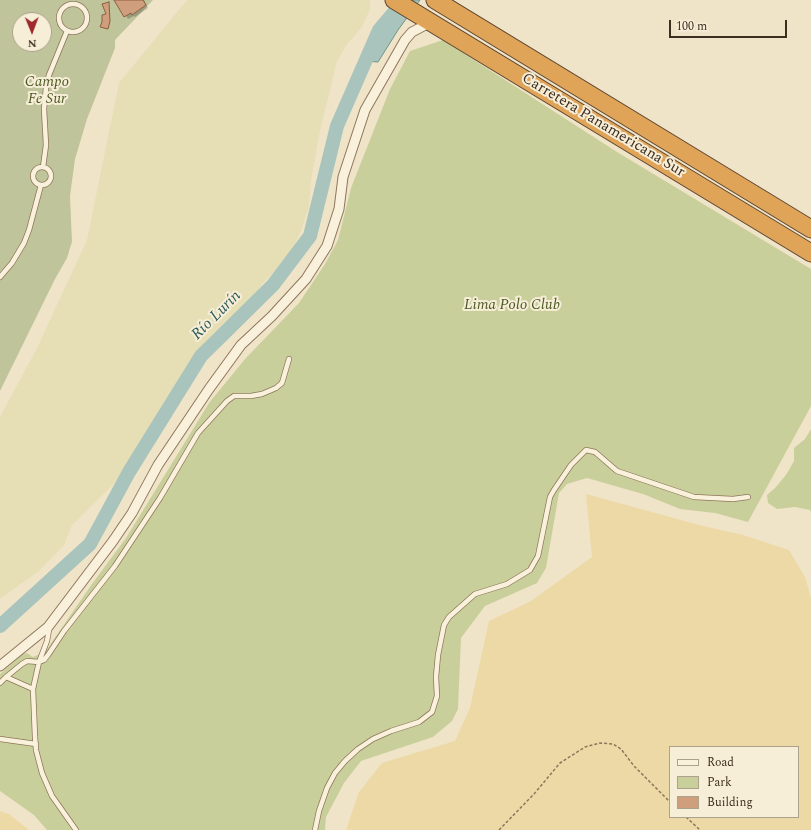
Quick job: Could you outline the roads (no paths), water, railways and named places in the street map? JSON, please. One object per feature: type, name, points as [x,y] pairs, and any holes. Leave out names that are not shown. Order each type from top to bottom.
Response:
[{"type":"highway","name":"Carretera Panamericana Sur","points":[[394,0],[811,253]]},
{"type":"highway","name":"Carretera Panamericana Sur","points":[[435,0],[811,229]]},
{"type":"street","points":[[0,666],[48,627],[114,541],[132,513],[158,465],[208,389],[241,345],[272,316],[306,279],[327,246],[339,209],[343,177],[365,110],[406,40],[425,18]]},
{"type":"lane","points":[[77,5],[79,0]]},
{"type":"lane","points":[[77,5],[85,11],[87,15],[86,25],[79,31],[67,31],[60,22],[61,12],[67,6],[77,5]]},
{"type":"lane","points":[[43,167],[46,145],[44,109],[46,88],[49,76],[67,31]]},
{"type":"lane","points":[[39,167],[47,168],[50,171],[51,179],[45,185],[40,185],[34,180],[34,173],[39,167]]},
{"type":"lane","points":[[0,277],[12,263],[24,243],[29,230],[40,185]]},
{"type":"lane","points":[[0,682],[27,661],[39,662],[44,660],[48,655],[64,631],[115,566],[160,498],[198,432],[227,401],[234,396],[251,396],[262,394],[276,388],[282,383],[289,359]]},
{"type":"lane","points":[[315,830],[319,811],[327,788],[335,773],[345,761],[358,749],[373,739],[391,731],[419,722],[428,717],[432,712],[437,696],[436,677],[438,655],[444,625],[449,617],[476,594],[507,584],[530,570],[538,556],[548,505],[554,490],[571,464],[586,450],[595,452],[617,471],[694,497],[733,499],[748,498]]},
{"type":"lane","points":[[48,627],[49,630],[47,641],[39,662],[33,689],[36,744],[42,773],[52,796],[76,830]]},
{"type":"lane","points":[[6,677],[33,689]]},
{"type":"lane","points":[[0,739],[36,744]]},
{"type":"water","points":[[401,0],[420,0],[398,30],[378,62],[363,61],[393,10]]},
{"type":"waterway","name":"Río Lurín","points":[[0,626],[90,544],[129,472],[201,356],[273,285],[310,236],[337,126],[379,30],[396,10]]},
{"type":"park label","name":"Campo Fe Sur","points":[[47,92]]},
{"type":"park label","name":"Lima Polo Club","points":[[512,306]]}]
